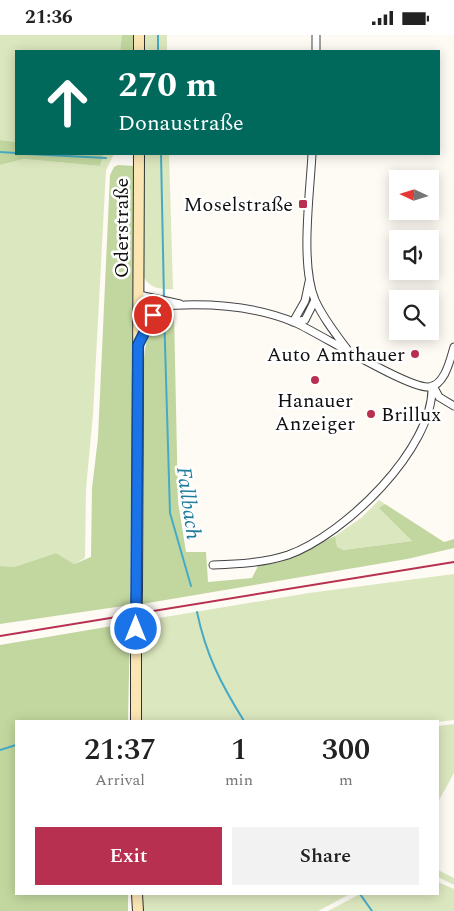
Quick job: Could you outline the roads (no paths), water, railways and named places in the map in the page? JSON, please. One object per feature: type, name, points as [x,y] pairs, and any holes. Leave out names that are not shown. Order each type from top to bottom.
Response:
[{"type":"street","points":[[139,35],[139,50]]},
{"type":"street","points":[[316,35],[316,50]]},
{"type":"street","name":"Oderstraße","points":[[136,720],[138,155]]},
{"type":"street","points":[[293,322],[305,301],[309,279],[312,155]]},
{"type":"street","points":[[309,279],[315,300],[325,319],[349,351]]},
{"type":"street","points":[[139,295],[157,298],[168,304],[235,307],[293,322],[414,383],[432,386],[439,397],[454,406]]},
{"type":"street","points":[[293,322],[305,320],[315,300]]},
{"type":"street","points":[[138,345],[148,322],[157,309],[168,304]]},
{"type":"street","points":[[138,305],[157,309]]},
{"type":"street","points":[[213,565],[248,564],[288,555],[326,536],[344,523],[380,488],[411,447],[428,415],[432,386],[445,373],[454,347]]},
{"type":"street","points":[[137,895],[138,911]]},
{"type":"waterway","name":"Fallbach","points":[[158,35],[158,50]]},
{"type":"waterway","points":[[0,152],[15,153]]},
{"type":"waterway","points":[[48,155],[106,158]]},
{"type":"waterway","name":"Fallbach","points":[[161,155],[164,299]]},
{"type":"waterway","name":"Fallbach","points":[[164,311],[170,513],[191,586]]},
{"type":"waterway","name":"Fallbach","points":[[197,612],[215,669],[243,720]]},
{"type":"waterway","points":[[0,750],[15,745]]},
{"type":"waterway","name":"Fallbach","points":[[361,895],[372,911]]},
{"type":"railway","points":[[0,636],[454,562]]},
{"type":"place","name":"Moselstraße","points":[[303,204]]},
{"type":"place","name":"Auto Amthauer","points":[[415,354]]},
{"type":"place","name":"Hanauer Anzeiger","points":[[315,380]]},
{"type":"place","name":"Brillux","points":[[371,414]]}]
